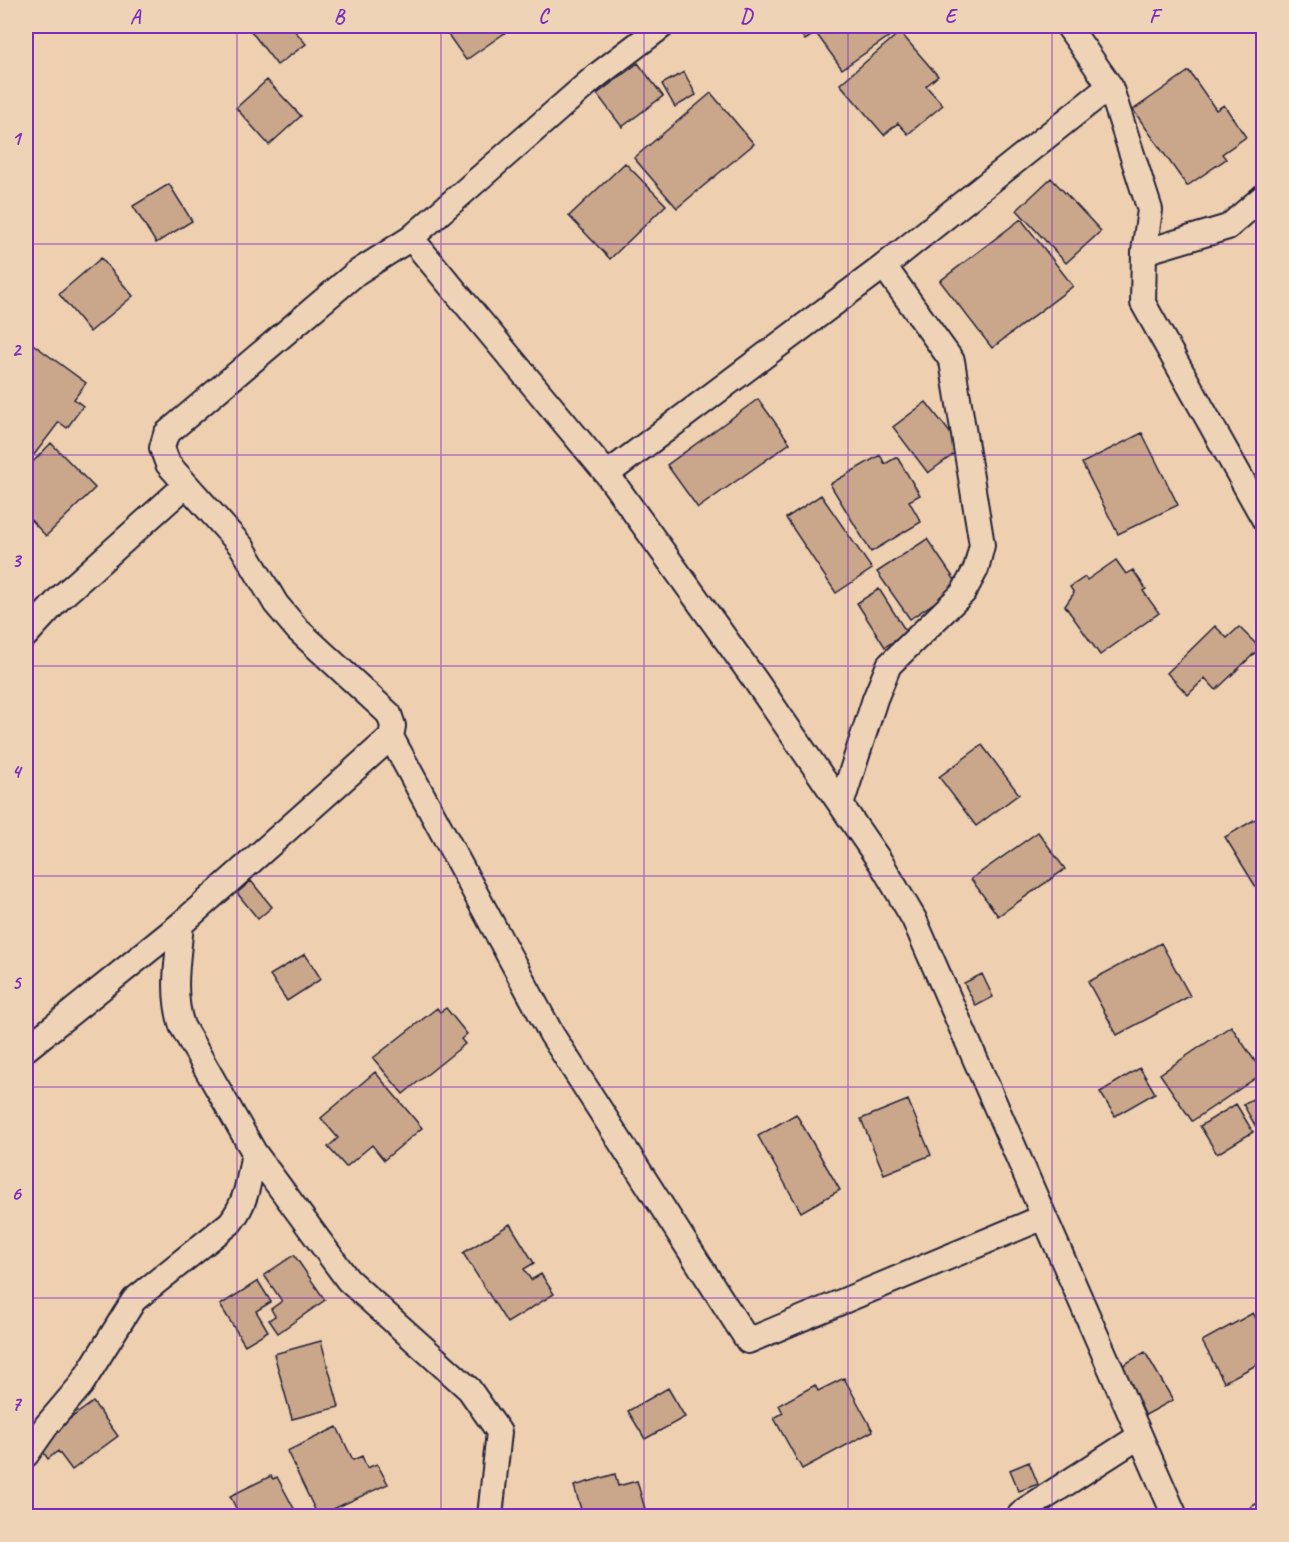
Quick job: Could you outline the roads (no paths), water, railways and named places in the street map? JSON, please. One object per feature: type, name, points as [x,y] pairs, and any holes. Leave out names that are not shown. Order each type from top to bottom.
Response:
[{"type":"street","points":[[26,1048],[181,924],[391,737],[393,726],[389,714],[298,630],[276,604],[242,547],[168,464],[162,448],[166,434],[356,273],[411,238],[594,77],[662,26]]},
{"type":"street","points":[[1068,26],[1110,86],[1150,210],[1144,252],[1143,303],[1263,519]]},
{"type":"street","points":[[608,474],[884,266],[1110,86]]},
{"type":"street","points":[[1144,252],[1228,227],[1263,196]]},
{"type":"street","points":[[411,238],[608,474],[755,680],[881,863],[914,919],[1175,1516]]},
{"type":"street","points":[[841,805],[875,699],[889,665],[963,593],[976,569],[981,545],[952,361],[884,266]]},
{"type":"street","points":[[26,635],[60,599],[186,485]]},
{"type":"street","points":[[391,737],[552,1035],[748,1341],[1044,1217]]},
{"type":"street","points":[[181,924],[174,991],[179,1017],[254,1152],[348,1280],[469,1389],[499,1432],[490,1516]]},
{"type":"street","points":[[26,1455],[47,1425],[81,1386],[134,1300],[230,1223],[241,1210],[254,1152]]},
{"type":"street","points":[[1019,1516],[1140,1436]]}]
